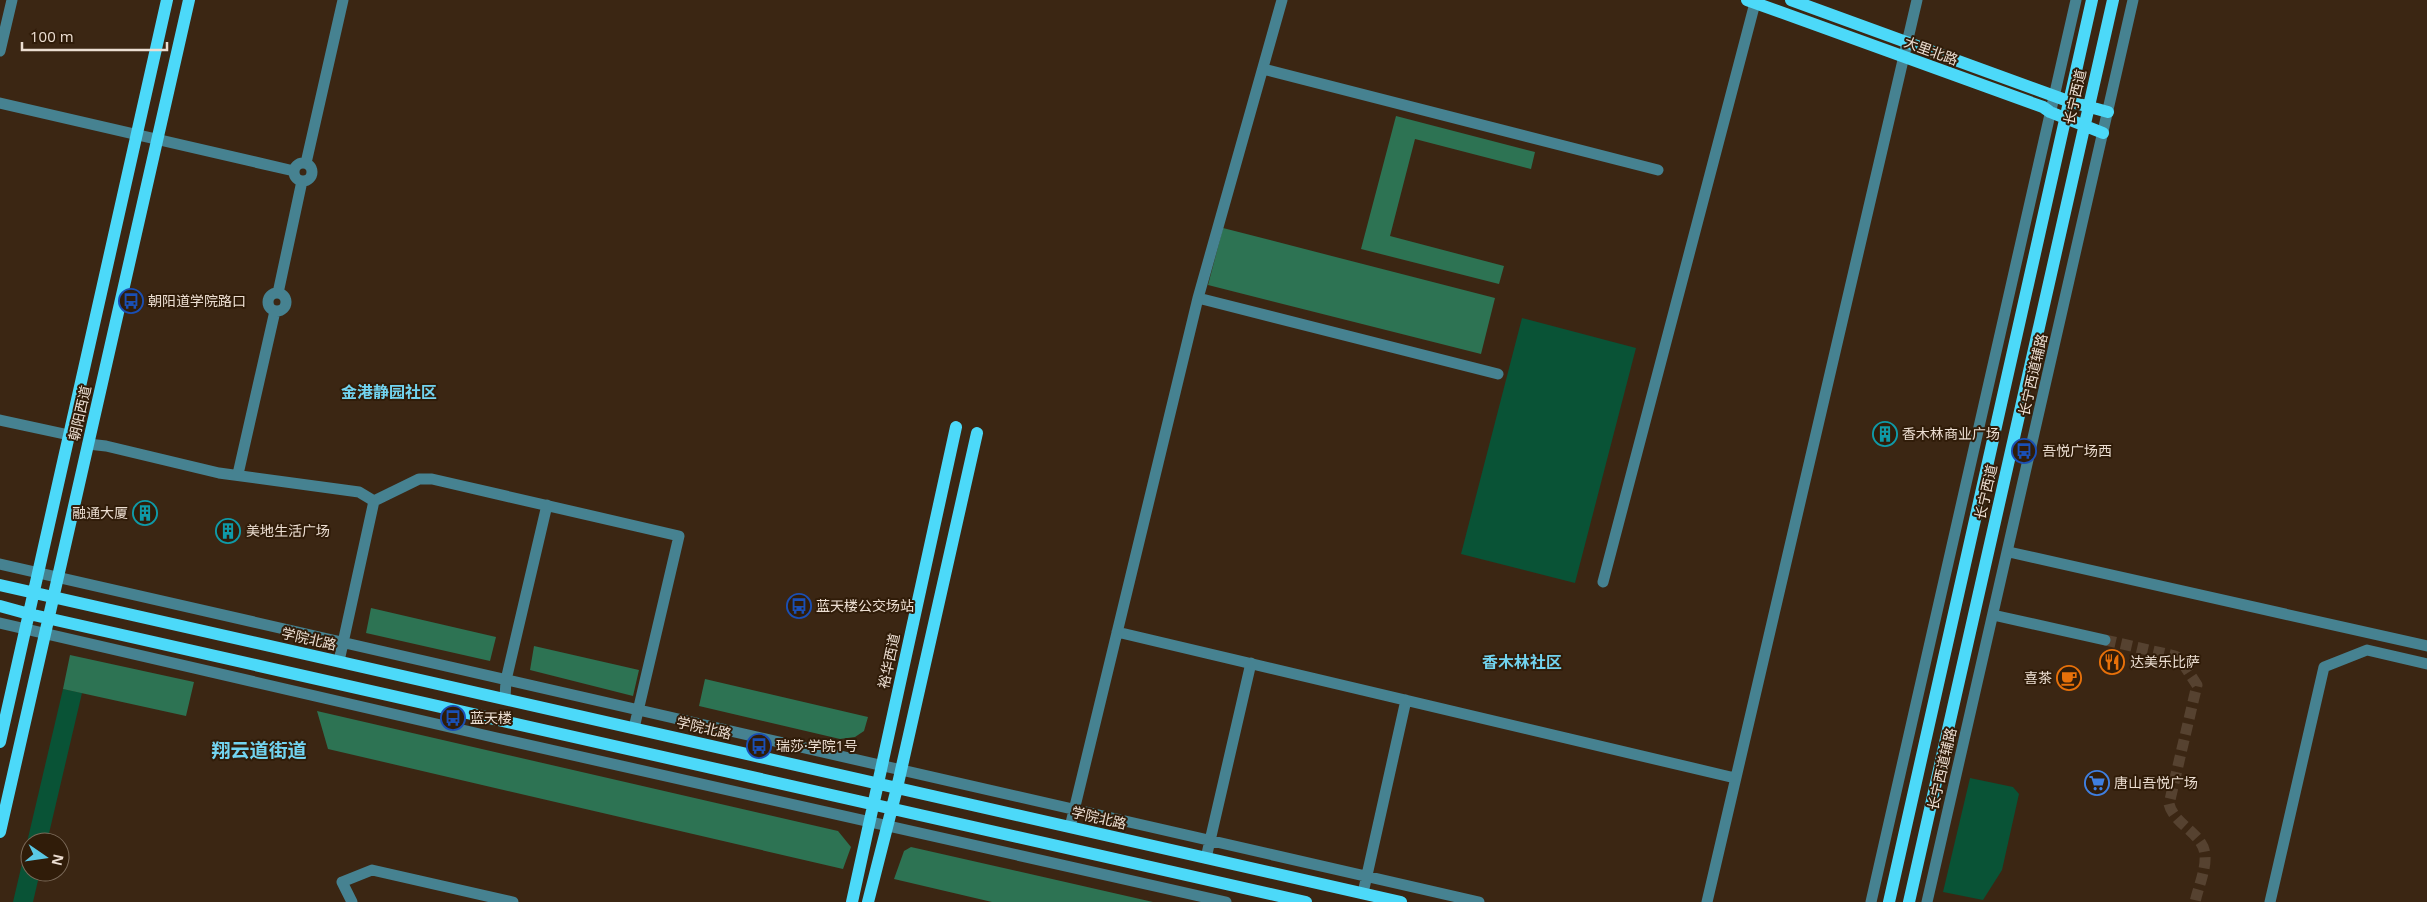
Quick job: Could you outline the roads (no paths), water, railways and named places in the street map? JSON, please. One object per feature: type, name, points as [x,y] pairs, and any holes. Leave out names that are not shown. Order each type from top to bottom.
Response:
[{"type":"main road","name":"朝阳西道","points":[[0,742],[167,0]]},
{"type":"main road","name":"朝阳西道","points":[[0,832],[189,0]]},
{"type":"main road","name":"大里北路","points":[[1791,0],[2054,94],[2068,101],[2108,112]]},
{"type":"main road","name":"长宁西道","points":[[1889,902],[2092,0]]},
{"type":"main road","name":"长宁西道","points":[[1908,902],[2113,0]]},
{"type":"main road","name":"大里北路","points":[[1751,1],[1904,58],[2043,106],[2050,112],[2103,133]]},
{"type":"main road","name":"裕华西道","points":[[852,902],[956,427]]},
{"type":"main road","points":[[868,902],[897,788],[977,433]]},
{"type":"main road","name":"学院北路","points":[[0,585],[1206,858],[1362,898],[1401,902]]},
{"type":"main road","points":[[0,606],[1306,902]]},
{"type":"main road","points":[[499,719],[505,698]]},
{"type":"street","points":[[0,51],[12,0]]},
{"type":"street","points":[[306,163],[344,0]]},
{"type":"street","points":[[1070,827],[1198,298],[1282,0]]},
{"type":"street","points":[[1707,902],[1917,0]]},
{"type":"street","points":[[1871,902],[2076,0]]},
{"type":"street","name":"长宁西道辅路","points":[[1927,902],[2009,552],[2133,0]]},
{"type":"street","points":[[1603,582],[1751,1]]},
{"type":"street","points":[[1263,69],[1658,170]]},
{"type":"street","points":[[0,101],[157,140],[294,171]]},
{"type":"street","points":[[306,163],[312,168],[313,174],[307,181],[302,181],[295,177],[294,171],[299,164],[306,163]]},
{"type":"street","points":[[238,474],[275,311],[270,308],[268,300],[273,293],[278,293],[302,181]]},
{"type":"street","points":[[1198,298],[1498,374]]},
{"type":"street","points":[[0,420],[69,438]]},
{"type":"street","points":[[0,425],[69,438]]},
{"type":"street","points":[[88,444],[106,446],[219,472],[359,492],[374,501]]},
{"type":"street","points":[[374,501],[418,479],[432,479],[679,536],[637,708],[634,728]]},
{"type":"street","points":[[339,661],[374,501]]},
{"type":"street","points":[[505,698],[506,680],[547,505]]},
{"type":"street","points":[[2009,552],[2427,646]]},
{"type":"street","points":[[0,564],[1075,808],[1479,902]]},
{"type":"street","points":[[1993,616],[2105,640]]},
{"type":"street","points":[[0,623],[497,738],[1224,902]]},
{"type":"street","points":[[1116,632],[1735,778]]},
{"type":"street","points":[[2270,902],[2324,667],[2367,650],[2427,664]]},
{"type":"street","points":[[1206,858],[1251,663]]},
{"type":"street","points":[[1362,898],[1406,700]]},
{"type":"street","points":[[497,738],[499,719]]},
{"type":"street","points":[[352,902],[342,882],[372,870],[513,902]]},
{"type":"tunnel","points":[[2105,640],[2175,656],[2180,659],[2197,685],[2169,804],[2177,818],[2195,835],[2204,848],[2204,867],[2195,902]]},
{"type":"place","name":"朝阳道学院路口","points":[[131,301]]},
{"type":"place","name":"香木林商业广场","points":[[1885,434]]},
{"type":"place","name":"吾悦广场西","points":[[2024,451]]},
{"type":"place","name":"融通大厦","points":[[145,513]]},
{"type":"place","name":"美地生活广场","points":[[228,531]]},
{"type":"place","name":"蓝天楼公交场站","points":[[799,606]]},
{"type":"place","name":"达美乐比萨","points":[[2112,662]]},
{"type":"place","name":"喜茶","points":[[2069,678]]},
{"type":"place","name":"蓝天楼","points":[[453,718]]},
{"type":"place","name":"瑞莎·学院1号","points":[[759,746]]},
{"type":"place","name":"唐山吾悦广场","points":[[2097,783]]},
{"type":"district","name":"金港静园社区","points":[[389,392]]},
{"type":"district","name":"香木林社区","points":[[1522,662]]},
{"type":"district","name":"翔云道街道","points":[[259,750]]}]
